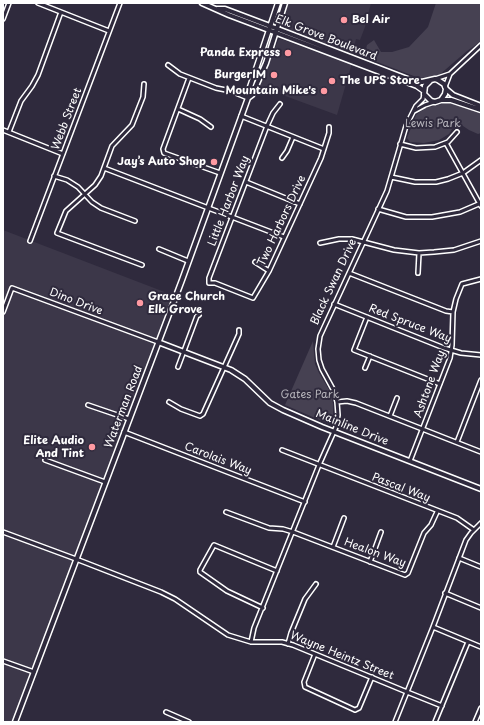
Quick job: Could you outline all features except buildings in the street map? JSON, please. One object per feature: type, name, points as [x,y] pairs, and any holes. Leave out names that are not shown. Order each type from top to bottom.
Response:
[{"type":"main road","name":"Elk Grove Boulevard","points":[[202,3],[217,9],[225,9],[270,28],[410,80],[430,81]]},
{"type":"main road","name":"Waterman Road","points":[[15,722],[208,208],[248,98],[248,93],[278,3]]},
{"type":"main road","name":"Waterman Road","points":[[248,98],[252,95],[266,63],[284,3]]},
{"type":"main road","name":"Elk Grove Boulevard","points":[[276,30],[417,86],[424,92]]},
{"type":"main road","points":[[481,106],[453,95],[442,82],[435,80],[430,81],[425,86],[424,92],[428,98],[435,102],[441,100],[458,101],[481,110]]},
{"type":"main road","points":[[441,100],[445,94],[446,88]]},
{"type":"main road","name":"Mainline Drive","points":[[158,342],[224,367],[245,379],[264,398],[276,407],[334,432],[481,489]]},
{"type":"street","points":[[3,19],[9,3]]},
{"type":"street","points":[[38,3],[110,31]]},
{"type":"street","name":"Webb Street","points":[[30,240],[120,3]]},
{"type":"street","points":[[10,132],[21,101],[38,75],[61,12]]},
{"type":"street","points":[[435,80],[450,74],[481,45]]},
{"type":"street","points":[[168,64],[180,74],[216,88],[231,91],[248,98]]},
{"type":"street","points":[[446,88],[450,74]]},
{"type":"street","points":[[190,78],[163,149],[164,153],[220,173]]},
{"type":"street","points":[[142,264],[57,233],[66,211],[97,182],[112,146],[134,122],[143,96],[144,84]]},
{"type":"street","name":"Black Swan Drive","points":[[251,642],[262,608],[319,465],[334,432],[338,415],[334,391],[320,364],[318,350],[320,336],[386,191],[406,126],[416,106],[423,99],[424,92]]},
{"type":"street","points":[[414,111],[435,102]]},
{"type":"street","name":"Little Harbor Way","points":[[253,298],[209,282],[209,278],[266,126],[280,104]]},
{"type":"street","points":[[178,109],[200,119],[211,127]]},
{"type":"street","points":[[241,116],[324,149]]},
{"type":"street","name":"Two Harbors Drive","points":[[253,298],[268,271],[319,162],[329,133],[329,127]]},
{"type":"street","points":[[3,130],[63,154]]},
{"type":"street","points":[[400,144],[423,149],[435,147],[446,143],[457,132]]},
{"type":"street","points":[[282,158],[293,137]]},
{"type":"street","points":[[378,209],[406,217],[432,217],[460,212],[481,204],[446,143]]},
{"type":"street","points":[[391,177],[427,183],[463,173],[481,160]]},
{"type":"street","points":[[104,168],[284,237]]},
{"type":"street","points":[[54,176],[73,183],[92,202],[101,208],[135,221]]},
{"type":"street","points":[[246,182],[300,204]]},
{"type":"street","points":[[320,243],[347,238],[364,241],[394,250],[419,253],[450,250],[481,241]]},
{"type":"street","points":[[159,249],[188,260]]},
{"type":"street","points":[[418,273],[419,253]]},
{"type":"street","points":[[255,262],[268,271]]},
{"type":"street","points":[[348,273],[446,311],[453,312]]},
{"type":"street","name":"Ashtone Way","points":[[410,461],[452,350],[453,312],[456,299],[462,284],[481,279]]},
{"type":"street","name":"Dino Drive","points":[[3,312],[12,288],[158,342]]},
{"type":"street","name":"Red Spruce Way","points":[[334,304],[452,350],[481,355]]},
{"type":"street","points":[[178,367],[197,316],[199,315]]},
{"type":"street","points":[[367,317],[354,350],[440,384]]},
{"type":"street","points":[[169,402],[181,409],[200,416],[203,414],[239,334],[239,330]]},
{"type":"street","points":[[366,368],[370,356]]},
{"type":"street","points":[[457,442],[481,380]]},
{"type":"street","points":[[390,416],[397,398]]},
{"type":"street","points":[[337,402],[352,402],[481,452]]},
{"type":"street","points":[[88,405],[129,419]]},
{"type":"street","name":"Carolais Way","points":[[124,432],[304,502]]},
{"type":"street","name":"Pascal Way","points":[[282,450],[437,512],[457,518],[474,530]]},
{"type":"street","points":[[45,460],[105,482]]},
{"type":"street","name":"Healon Way","points":[[226,512],[269,528],[283,529],[293,532],[405,576],[408,573],[424,533],[431,525],[437,512]]},
{"type":"street","points":[[333,547],[344,518]]},
{"type":"street","points":[[395,722],[466,540],[481,523]]},
{"type":"street","name":"Wayne Heintz Street","points":[[3,532],[161,592],[175,599],[228,635],[251,642],[282,642],[442,706]]},
{"type":"street","points":[[370,562],[381,532]]},
{"type":"street","points":[[262,608],[227,591],[200,572],[200,570],[212,545],[214,545],[277,571]]},
{"type":"street","points":[[459,558],[481,567]]},
{"type":"street","points":[[288,644],[305,599],[316,584]]},
{"type":"street","points":[[445,593],[481,608]]},
{"type":"street","points":[[433,627],[481,647]]},
{"type":"street","points":[[435,722],[468,642]]},
{"type":"street","points":[[315,654],[304,682],[304,687],[354,710],[359,708],[372,678]]},
{"type":"street","points":[[3,661],[34,672]]},
{"type":"street","points":[[475,722],[481,708]]},
{"type":"street","points":[[166,712],[189,722]]},
{"type":"shaded area","points":[[288,3],[371,3],[365,27],[360,40],[356,39],[352,56],[282,27],[281,24]]},
{"type":"shaded area","points":[[279,39],[352,63],[337,115],[258,86]]},
{"type":"shaded area","points":[[3,230],[175,296],[15,722],[3,722]]},
{"type":"green space","points":[[436,3],[481,3],[481,41],[438,76],[419,78],[364,57],[367,45],[374,40],[381,52],[392,52],[409,47],[428,27]]},
{"type":"green space","name":"Lewis Park","points":[[455,103],[481,112],[481,133],[478,134],[456,123],[449,134],[439,140],[424,143],[410,142],[407,138],[416,115],[425,108]]},
{"type":"green space","name":"Gates Park","points":[[313,341],[315,364],[331,393],[333,420],[329,424],[285,405]]},
{"type":"place","name":"Bel Air","points":[[344,20]]},
{"type":"place","name":"Panda Express","points":[[288,53]]},
{"type":"place","name":"BurgerIM","points":[[274,75]]},
{"type":"place","name":"The UPS Store","points":[[332,81]]},
{"type":"place","name":"Mountain Mike's","points":[[324,91]]},
{"type":"place","name":"Jay’s Auto Shop","points":[[214,162]]},
{"type":"place","name":"Grace Church Elk Grove","points":[[140,303]]},
{"type":"place","name":"Elite Audio And Tint","points":[[92,447]]}]
